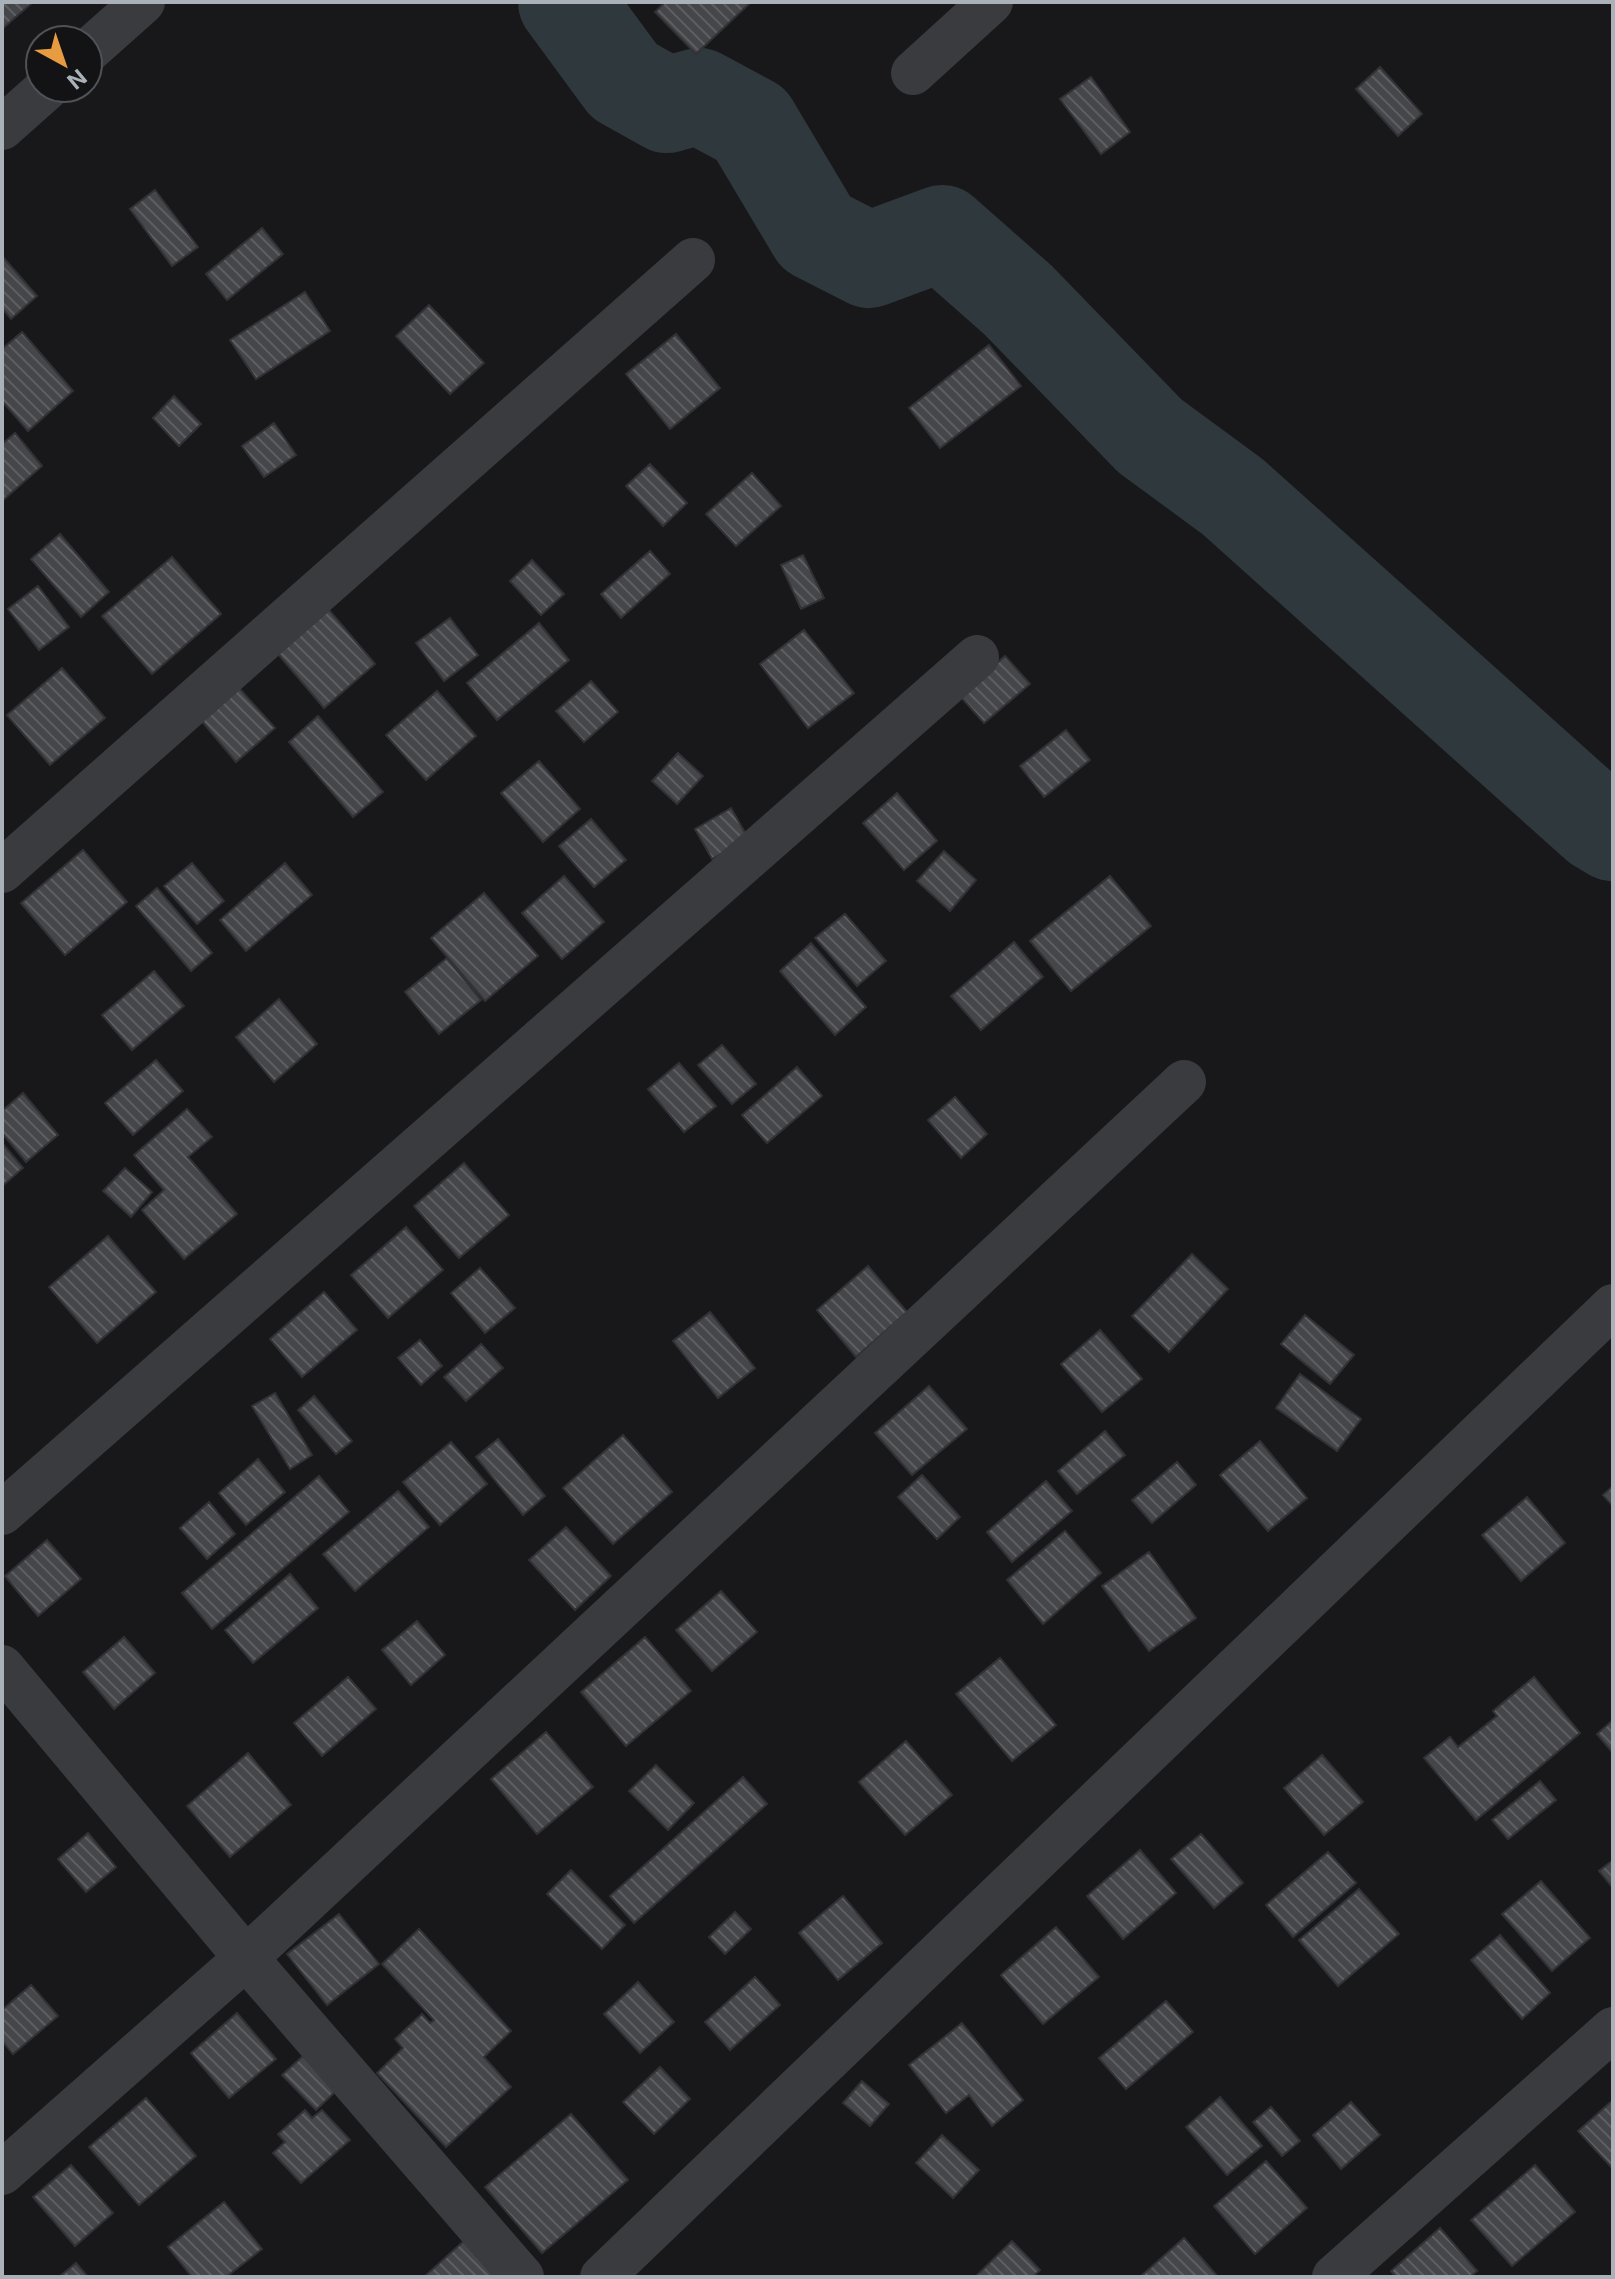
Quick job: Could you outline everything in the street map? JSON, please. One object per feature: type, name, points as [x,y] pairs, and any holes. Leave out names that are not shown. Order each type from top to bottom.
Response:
[{"type":"street","points":[[104,37],[143,2]]},
{"type":"street","points":[[913,73],[991,2]]},
{"type":"street","points":[[2,128],[29,104]]},
{"type":"street","points":[[2,871],[693,260]]},
{"type":"street","points":[[2,1513],[977,657]]},
{"type":"street","points":[[2,2173],[246,1958],[1184,1082]]},
{"type":"street","points":[[602,2277],[1613,1306]]},
{"type":"street","points":[[2,1667],[246,1958],[522,2277]]},
{"type":"street","points":[[1334,2277],[1613,2029]]},
{"type":"building","points":[[2,2],[33,2],[2,29]]},
{"type":"building","points":[[665,2],[751,2],[696,54],[655,12]]},
{"type":"building","points":[[1380,67],[1422,114],[1398,136],[1356,89]]},
{"type":"building","points":[[1091,77],[1130,132],[1101,154],[1060,99]]},
{"type":"building","points":[[155,190],[198,247],[172,266],[130,209]]},
{"type":"building","points":[[262,228],[283,254],[227,300],[206,274]]},
{"type":"building","points":[[2,256],[37,296],[11,319],[2,308]]},
{"type":"building","points":[[305,292],[330,331],[256,379],[230,340]]},
{"type":"building","points":[[429,305],[484,363],[450,394],[396,336]]},
{"type":"building","points":[[22,332],[73,391],[28,431],[2,401],[2,349]]},
{"type":"building","points":[[676,334],[720,388],[670,429],[626,374]]},
{"type":"building","points":[[989,345],[1021,386],[940,448],[909,408]]},
{"type":"building","points":[[174,396],[201,424],[179,446],[153,418]]},
{"type":"building","points":[[274,423],[296,455],[264,477],[242,446]]},
{"type":"building","points":[[15,433],[42,466],[2,501],[2,444]]},
{"type":"building","points":[[650,464],[687,503],[663,526],[626,486]]},
{"type":"building","points":[[752,473],[781,506],[736,546],[706,514]]},
{"type":"building","points":[[60,534],[109,592],[81,617],[31,559]]},
{"type":"building","points":[[650,551],[670,574],[621,618],[601,594]]},
{"type":"building","points":[[803,555],[824,598],[801,609],[781,565]]},
{"type":"building","points":[[172,557],[221,614],[152,674],[102,616]]},
{"type":"building","points":[[532,560],[564,594],[541,615],[510,581]]},
{"type":"building","points":[[38,586],[69,627],[39,650],[8,609]]},
{"type":"building","points":[[329,610],[375,664],[324,708],[278,654]]},
{"type":"building","points":[[450,618],[478,655],[444,681],[416,643]]},
{"type":"building","points":[[539,623],[569,660],[497,720],[467,683]]},
{"type":"building","points":[[804,630],[854,693],[808,728],[760,664]]},
{"type":"building","points":[[1005,656],[1030,684],[984,723],[960,696]]},
{"type":"building","points":[[62,668],[105,718],[50,765],[7,715]]},
{"type":"building","points":[[591,681],[618,712],[584,742],[556,711]]},
{"type":"building","points":[[239,688],[275,728],[236,762],[201,720]]},
{"type":"building","points":[[437,691],[476,736],[426,780],[386,735]]},
{"type":"building","points":[[318,716],[383,792],[353,817],[289,742]]},
{"type":"building","points":[[1066,730],[1090,760],[1044,797],[1020,766]]},
{"type":"building","points":[[678,753],[703,776],[677,804],[652,781]]},
{"type":"building","points":[[539,761],[580,809],[543,842],[501,793]]},
{"type":"building","points":[[897,793],[937,841],[904,870],[863,823]]},
{"type":"building","points":[[731,808],[748,838],[712,859],[695,829]]},
{"type":"building","points":[[591,819],[626,860],[594,887],[559,846]]},
{"type":"building","points":[[83,850],[127,902],[65,955],[21,903]]},
{"type":"building","points":[[944,851],[976,880],[950,911],[917,881]]},
{"type":"building","points":[[192,863],[224,901],[197,924],[164,886]]},
{"type":"building","points":[[285,863],[312,895],[246,951],[220,920]]},
{"type":"building","points":[[564,876],[604,922],[562,959],[522,913]]},
{"type":"building","points":[[1110,876],[1151,926],[1071,991],[1030,941]]},
{"type":"building","points":[[157,888],[212,953],[191,971],[136,906]]},
{"type":"building","points":[[484,893],[538,956],[485,1001],[431,938]]},
{"type":"building","points":[[845,914],[886,961],[857,986],[815,938]]},
{"type":"building","points":[[1014,942],[1043,977],[981,1030],[951,996]]},
{"type":"building","points":[[811,943],[866,1007],[835,1035],[780,971]]},
{"type":"building","points":[[447,958],[481,1000],[439,1034],[405,992]]},
{"type":"building","points":[[154,971],[184,1006],[132,1050],[102,1015]]},
{"type":"building","points":[[279,999],[317,1044],[274,1082],[236,1037]]},
{"type":"building","points":[[722,1045],[756,1084],[732,1104],[698,1065]]},
{"type":"building","points":[[156,1060],[183,1091],[133,1135],[105,1103]]},
{"type":"building","points":[[679,1063],[716,1106],[684,1132],[648,1089]]},
{"type":"building","points":[[797,1067],[822,1096],[767,1143],[742,1115]]},
{"type":"building","points":[[23,1093],[58,1135],[26,1162],[2,1133],[2,1111]]},
{"type":"building","points":[[955,1097],[987,1134],[961,1158],[928,1120]]},
{"type":"building","points":[[187,1109],[212,1137],[188,1157],[237,1214],[184,1259],[142,1210],[164,1190],[134,1155]]},
{"type":"building","points":[[2,1143],[23,1168],[2,1186]]},
{"type":"building","points":[[464,1163],[509,1215],[459,1258],[414,1206]]},
{"type":"building","points":[[125,1168],[152,1192],[131,1217],[103,1191]]},
{"type":"building","points":[[406,1227],[443,1270],[388,1318],[351,1275]]},
{"type":"building","points":[[108,1236],[156,1292],[97,1343],[49,1287]]},
{"type":"building","points":[[1192,1254],[1228,1289],[1169,1352],[1132,1316]]},
{"type":"building","points":[[868,1266],[907,1312],[856,1357],[817,1310]]},
{"type":"building","points":[[480,1268],[515,1308],[485,1333],[451,1293]]},
{"type":"building","points":[[324,1292],[357,1330],[302,1377],[270,1339]]},
{"type":"building","points":[[710,1312],[755,1368],[718,1398],[673,1341]]},
{"type":"building","points":[[1305,1315],[1354,1355],[1330,1384],[1281,1344]]},
{"type":"building","points":[[1100,1330],[1142,1379],[1102,1412],[1061,1364]]},
{"type":"building","points":[[420,1340],[442,1366],[421,1385],[398,1358]]},
{"type":"building","points":[[481,1344],[503,1368],[466,1401],[444,1377]]},
{"type":"building","points":[[1300,1374],[1361,1419],[1337,1451],[1276,1408]]},
{"type":"building","points":[[929,1386],[967,1429],[912,1475],[875,1433]]},
{"type":"building","points":[[275,1393],[312,1455],[290,1469],[252,1406]]},
{"type":"building","points":[[314,1396],[352,1441],[336,1454],[298,1410]]},
{"type":"building","points":[[1105,1431],[1125,1455],[1077,1494],[1058,1471]]},
{"type":"building","points":[[623,1435],[672,1492],[613,1544],[563,1488]]},
{"type":"building","points":[[498,1439],[545,1496],[523,1515],[476,1457]]},
{"type":"building","points":[[1260,1441],[1307,1498],[1268,1531],[1220,1475]]},
{"type":"building","points":[[451,1442],[487,1484],[440,1525],[403,1482]]},
{"type":"building","points":[[258,1459],[285,1492],[246,1525],[219,1493]]},
{"type":"building","points":[[1177,1462],[1196,1485],[1152,1523],[1132,1500]]},
{"type":"building","points":[[922,1475],[960,1517],[937,1539],[898,1497]]},
{"type":"building","points":[[319,1476],[349,1512],[212,1629],[182,1593]]},
{"type":"building","points":[[1046,1481],[1072,1511],[1012,1562],[987,1532]]},
{"type":"building","points":[[1613,1486],[1613,1506],[1603,1495]]},
{"type":"building","points":[[398,1491],[429,1527],[355,1591],[323,1554]]},
{"type":"building","points":[[1527,1497],[1565,1543],[1521,1581],[1482,1535]]},
{"type":"building","points":[[209,1502],[235,1534],[207,1559],[180,1528]]},
{"type":"building","points":[[566,1527],[611,1576],[575,1610],[529,1560]]},
{"type":"building","points":[[1065,1531],[1101,1573],[1043,1624],[1007,1580]]},
{"type":"building","points":[[47,1540],[81,1579],[38,1616],[5,1576]]},
{"type":"building","points":[[1149,1552],[1196,1618],[1149,1651],[1102,1586]]},
{"type":"building","points":[[290,1574],[318,1608],[253,1663],[225,1630]]},
{"type":"building","points":[[721,1591],[757,1632],[712,1671],[676,1630]]},
{"type":"building","points":[[417,1621],[445,1655],[411,1685],[382,1650]]},
{"type":"building","points":[[124,1637],[155,1673],[114,1709],[83,1672]]},
{"type":"building","points":[[645,1637],[691,1691],[626,1746],[581,1692]]},
{"type":"building","points":[[1000,1658],[1056,1725],[1012,1761],[956,1694]]},
{"type":"building","points":[[348,1677],[376,1709],[322,1756],[294,1723]]},
{"type":"building","points":[[1534,1677],[1580,1733],[1476,1820],[1424,1758],[1450,1737],[1458,1747],[1497,1716],[1493,1711]]},
{"type":"building","points":[[1613,1720],[1613,1753],[1597,1734]]},
{"type":"building","points":[[546,1732],[593,1787],[537,1834],[491,1779]]},
{"type":"building","points":[[906,1741],[952,1795],[905,1835],[859,1782]]},
{"type":"building","points":[[248,1753],[291,1805],[230,1857],[187,1806]]},
{"type":"building","points":[[1322,1755],[1363,1802],[1324,1835],[1284,1788]]},
{"type":"building","points":[[656,1765],[694,1803],[668,1830],[629,1791]]},
{"type":"building","points":[[743,1777],[767,1804],[634,1923],[610,1896]]},
{"type":"building","points":[[1540,1781],[1556,1800],[1508,1839],[1492,1820]]},
{"type":"building","points":[[88,1833],[116,1867],[86,1892],[58,1859]]},
{"type":"building","points":[[1201,1834],[1243,1883],[1214,1908],[1171,1859]]},
{"type":"building","points":[[1140,1850],[1176,1893],[1123,1939],[1087,1896]]},
{"type":"building","points":[[1328,1852],[1356,1883],[1293,1937],[1266,1905]]},
{"type":"building","points":[[1613,1860],[1613,1888],[1599,1871]]},
{"type":"building","points":[[571,1870],[625,1925],[602,1949],[547,1894]]},
{"type":"building","points":[[1541,1881],[1590,1938],[1552,1971],[1502,1914]]},
{"type":"building","points":[[1359,1889],[1399,1934],[1338,1986],[1299,1940]]},
{"type":"building","points":[[843,1896],[882,1943],[838,1980],[799,1933]]},
{"type":"building","points":[[735,1912],[751,1929],[725,1954],[709,1937]]},
{"type":"building","points":[[339,1914],[379,1964],[327,2005],[287,1954]]},
{"type":"building","points":[[1056,1927],[1099,1977],[1043,2024],[1001,1975]]},
{"type":"building","points":[[419,1929],[511,2031],[484,2057],[511,2087],[446,2147],[377,2073],[403,2048],[395,2039],[422,2014],[430,2023],[434,2020],[382,1964]]},
{"type":"building","points":[[1500,1935],[1550,1993],[1522,2019],[1471,1960]]},
{"type":"building","points":[[755,1977],[780,2005],[730,2050],[705,2022]]},
{"type":"building","points":[[638,1982],[674,2022],[640,2053],[604,2014]]},
{"type":"building","points":[[31,1985],[58,2016],[13,2054],[2,2041],[2,2010]]},
{"type":"building","points":[[1166,2001],[1193,2032],[1126,2089],[1099,2058]]},
{"type":"building","points":[[237,2013],[276,2059],[229,2098],[191,2053]]},
{"type":"building","points":[[962,2023],[1023,2100],[992,2126],[969,2095],[946,2113],[909,2065]]},
{"type":"building","points":[[303,2056],[336,2091],[316,2110],[282,2075]]},
{"type":"building","points":[[660,2067],[690,2099],[654,2134],[623,2102]]},
{"type":"building","points":[[862,2081],[889,2104],[870,2126],[843,2103]]},
{"type":"building","points":[[1220,2097],[1262,2146],[1227,2175],[1186,2127]]},
{"type":"building","points":[[146,2098],[196,2156],[139,2205],[89,2147]]},
{"type":"building","points":[[1613,2100],[1613,2169],[1578,2131]]},
{"type":"building","points":[[1351,2102],[1380,2135],[1341,2169],[1313,2135]]},
{"type":"building","points":[[1271,2107],[1300,2141],[1282,2156],[1253,2122]]},
{"type":"building","points":[[305,2110],[312,2118],[322,2110],[350,2140],[301,2183],[273,2153],[285,2142],[278,2134]]},
{"type":"building","points":[[571,2114],[628,2180],[542,2253],[485,2187]]},
{"type":"building","points":[[942,2135],[979,2170],[953,2198],[916,2163]]},
{"type":"building","points":[[1266,2161],[1307,2208],[1255,2254],[1214,2206]]},
{"type":"building","points":[[71,2165],[113,2213],[75,2246],[33,2197]]},
{"type":"building","points":[[1535,2165],[1575,2212],[1512,2266],[1471,2220]]},
{"type":"building","points":[[224,2202],[262,2249],[226,2277],[192,2277],[168,2247]]},
{"type":"building","points":[[1440,2228],[1477,2271],[1470,2277],[1396,2277],[1391,2271]]},
{"type":"building","points":[[1184,2238],[1218,2277],[1140,2277]]},
{"type":"building","points":[[466,2239],[500,2277],[424,2277]]},
{"type":"building","points":[[1012,2241],[1040,2270],[1033,2277],[975,2277]]},
{"type":"building","points":[[76,2263],[88,2277],[59,2277]]},
{"type":"waterway","points":[[566,2],[624,81],[667,105],[699,96],[751,124],[816,233],[869,260],[942,233],[1018,300],[1150,436],[1233,497],[1598,824],[1613,833]]}]
